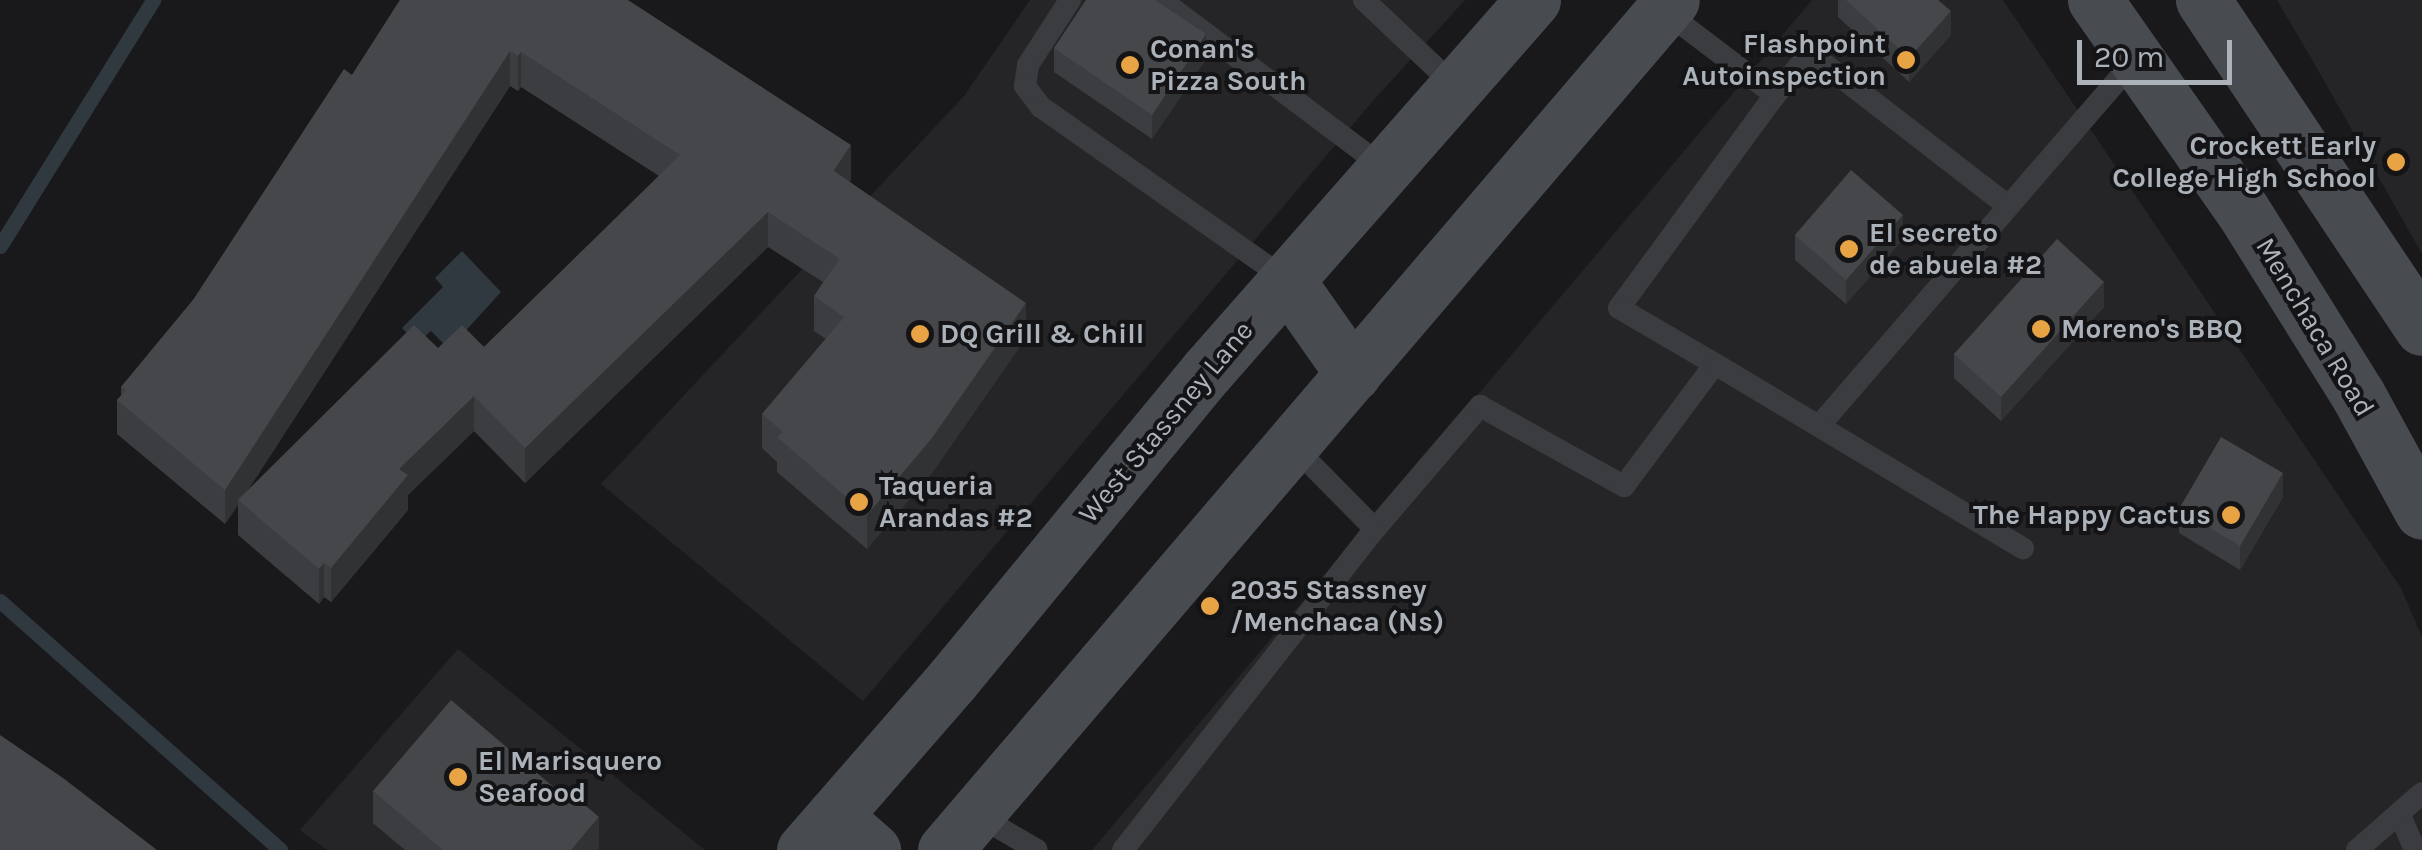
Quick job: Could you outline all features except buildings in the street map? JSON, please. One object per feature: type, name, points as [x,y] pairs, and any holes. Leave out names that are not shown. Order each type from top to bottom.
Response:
[{"type":"main road","name":"West Stassney Lane","points":[[837,839],[1287,280],[1534,0]]},
{"type":"main road","name":"Menchaca Road","points":[[2095,0],[2138,57],[2306,310],[2422,512]]},
{"type":"main road","points":[[2203,0],[2422,328]]},
{"type":"main road","points":[[961,832],[1668,5]]},
{"type":"main road","points":[[1287,280],[1353,374]]},
{"type":"lane","points":[[1070,0],[1028,65],[1025,86],[1041,107],[1287,280]]},
{"type":"lane","points":[[1161,0],[1386,169]]},
{"type":"lane","points":[[1364,0],[1456,87]]},
{"type":"lane","points":[[1668,5],[1776,95]]},
{"type":"lane","points":[[2007,205],[1810,53],[1619,308],[2023,548]]},
{"type":"lane","points":[[1819,426],[2138,57]]},
{"type":"lane","points":[[1123,850],[1375,529],[1480,406],[1624,486],[1715,364]]},
{"type":"lane","points":[[1293,446],[1375,529]]},
{"type":"lane","points":[[2357,850],[2422,793]]},
{"type":"lane","points":[[2399,813],[2415,850]]},
{"type":"lane","points":[[961,832],[1037,850]]},
{"type":"shaded area","points":[[1030,0],[1465,0],[1372,102],[863,701],[601,484],[964,96]]},
{"type":"shaded area","points":[[1812,0],[2003,0],[2401,588],[2422,637],[2422,850],[1092,850]]},
{"type":"shaded area","name":"Crockett Early College High School","points":[[2277,0],[2422,0],[2422,254],[2318,70]]},
{"type":"shaded area","points":[[462,251],[501,292],[449,349],[431,331],[417,343],[402,328],[443,287],[435,278]]},
{"type":"shaded area","points":[[458,649],[705,850],[327,850],[300,830]]},
{"type":"waterway","points":[[0,246],[153,0]]},
{"type":"waterway","points":[[0,601],[280,850]]},
{"type":"place","name":"Flashpoint Autoinspection","points":[[1906,60]]},
{"type":"place","name":"Conan's Pizza South","points":[[1130,65]]},
{"type":"place","name":"Crockett Early College High School","points":[[2396,162]]},
{"type":"place","name":"El secreto de abuela #2","points":[[1849,249]]},
{"type":"place","name":"Moreno's BBQ","points":[[2041,329]]},
{"type":"place","name":"DQ Grill & Chill","points":[[920,334]]},
{"type":"place","name":"Taqueria Arandas #2","points":[[859,502]]},
{"type":"place","name":"The Happy Cactus","points":[[2231,515]]},
{"type":"place","name":"2035 Stassney /Menchaca (Ns)","points":[[1210,606]]},
{"type":"place","name":"El Marisquero Seafood","points":[[458,777]]}]
